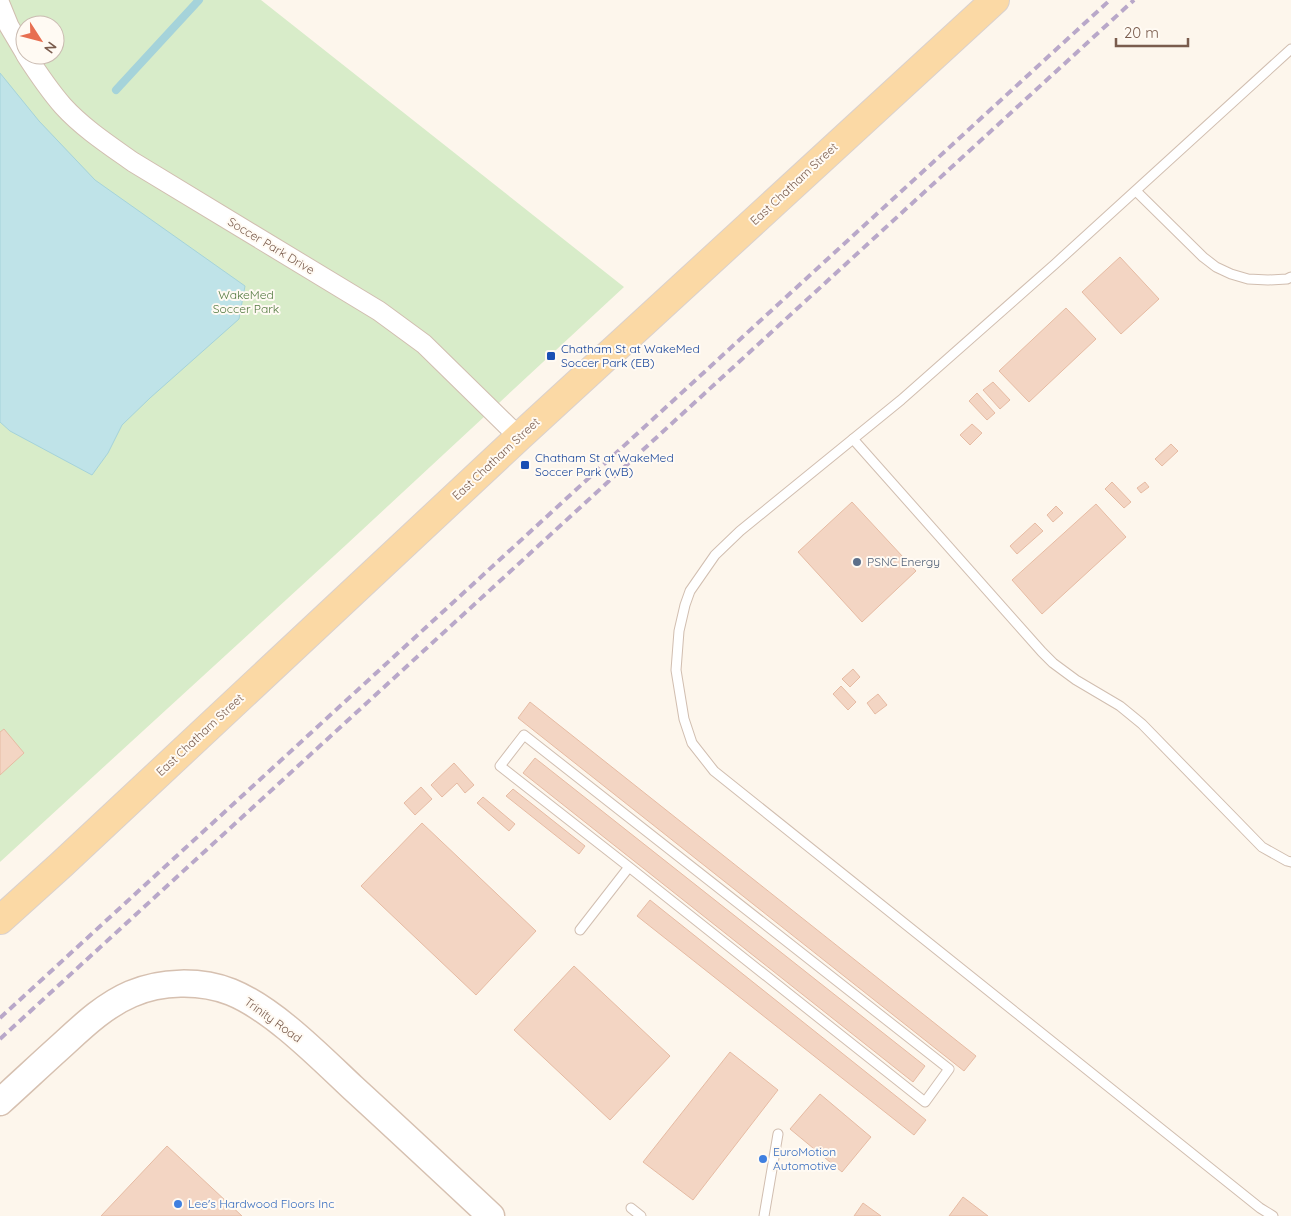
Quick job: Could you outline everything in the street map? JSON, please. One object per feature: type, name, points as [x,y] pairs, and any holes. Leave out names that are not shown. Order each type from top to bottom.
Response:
[{"type":"main road","name":"East Chatham Street","points":[[0,920],[519,437],[995,0]]},
{"type":"main road","name":"Trinity Road","points":[[0,1102],[88,1021],[124,997],[146,989],[180,984],[194,984],[221,989],[244,999],[284,1026],[326,1062],[491,1216]]},
{"type":"street","name":"Soccer Park Drive","points":[[0,4],[15,36]]},
{"type":"street","name":"Soccer Park Drive","points":[[33,65],[63,106],[109,146],[402,326],[449,367],[519,437]]},
{"type":"lane","points":[[1273,1216],[1252,1202],[714,770],[692,742],[684,719],[676,670],[679,631],[685,605],[690,591],[715,554],[740,531],[901,400],[1055,264],[1291,49]]},
{"type":"lane","points":[[1136,191],[1202,257],[1216,267],[1248,279],[1268,280],[1291,277]]},
{"type":"lane","points":[[854,439],[1042,652],[1076,680],[1120,706],[1142,724],[1262,847],[1291,862]]},
{"type":"lane","points":[[524,735],[949,1069],[925,1102],[629,867],[500,766],[524,735]]},
{"type":"lane","points":[[580,930],[629,867]]},
{"type":"lane","points":[[764,1216],[778,1134]]},
{"type":"lane","points":[[631,1208],[641,1216]]},
{"type":"green space","name":"WakeMed Soccer Park","points":[[0,0],[261,0],[624,287],[0,862]]},
{"type":"water","points":[[0,73],[39,121],[95,180],[245,286],[239,319],[122,425],[108,453],[92,475],[10,431],[0,422]]},
{"type":"building","points":[[1120,257],[1159,299],[1121,334],[1082,292]]},
{"type":"building","points":[[1066,308],[1096,339],[1029,402],[999,371]]},
{"type":"building","points":[[993,382],[1010,400],[1000,409],[983,390]]},
{"type":"building","points":[[977,393],[995,413],[987,420],[969,401]]},
{"type":"building","points":[[972,424],[982,433],[970,445],[960,435]]},
{"type":"building","points":[[1171,444],[1178,451],[1162,466],[1155,459]]},
{"type":"building","points":[[1112,482],[1131,502],[1124,508],[1105,489]]},
{"type":"building","points":[[1145,482],[1149,487],[1141,493],[1137,488]]},
{"type":"building","name":"PSNC Energy","points":[[852,502],[916,571],[862,622],[798,552]]},
{"type":"building","points":[[1096,504],[1126,537],[1042,614],[1012,580]]},
{"type":"building","points":[[1056,506],[1063,513],[1053,522],[1047,515]]},
{"type":"building","points":[[1035,523],[1043,531],[1017,554],[1010,546]]},
{"type":"building","points":[[853,669],[860,677],[850,687],[842,679]]},
{"type":"building","points":[[841,686],[856,702],[848,710],[833,694]]},
{"type":"building","points":[[878,694],[887,705],[875,714],[867,703]]},
{"type":"building","points":[[530,702],[976,1056],[964,1071],[518,718]]},
{"type":"building","points":[[4,729],[24,753],[0,775],[0,732]]},
{"type":"building","points":[[535,758],[925,1066],[913,1082],[523,773]]},
{"type":"building","points":[[454,763],[474,785],[465,793],[457,783],[442,797],[431,785]]},
{"type":"building","points":[[421,787],[432,799],[415,815],[404,803]]},
{"type":"building","points":[[513,789],[585,846],[579,854],[506,796]]},
{"type":"building","points":[[483,797],[515,824],[509,831],[477,803]]},
{"type":"building","points":[[422,823],[536,931],[476,995],[361,886]]},
{"type":"building","points":[[650,900],[926,1120],[914,1135],[637,916]]},
{"type":"building","points":[[574,966],[670,1056],[610,1120],[514,1030]]},
{"type":"building","points":[[730,1052],[778,1090],[693,1200],[643,1162]]},
{"type":"building","points":[[820,1094],[871,1137],[842,1172],[790,1129]]},
{"type":"building","points":[[167,1146],[242,1216],[101,1216]]},
{"type":"building","points":[[963,1197],[988,1216],[949,1216]]},
{"type":"building","points":[[863,1203],[881,1216],[854,1216]]},
{"type":"waterway","points":[[116,90],[199,0]]},
{"type":"railway","points":[[0,1018],[1110,0]]},
{"type":"railway","points":[[0,1039],[1134,0]]},
{"type":"place","name":"Chatham St at WakeMed Soccer Park (EB)","points":[[551,356]]},
{"type":"place","name":"Chatham St at WakeMed Soccer Park (WB)","points":[[525,465]]},
{"type":"place","name":"PSNC Energy","points":[[857,562]]},
{"type":"place","name":"EuroMotion Automotive","points":[[763,1159]]},
{"type":"place","name":"Lee's Hardwood Floors Inc","points":[[178,1204]]}]
